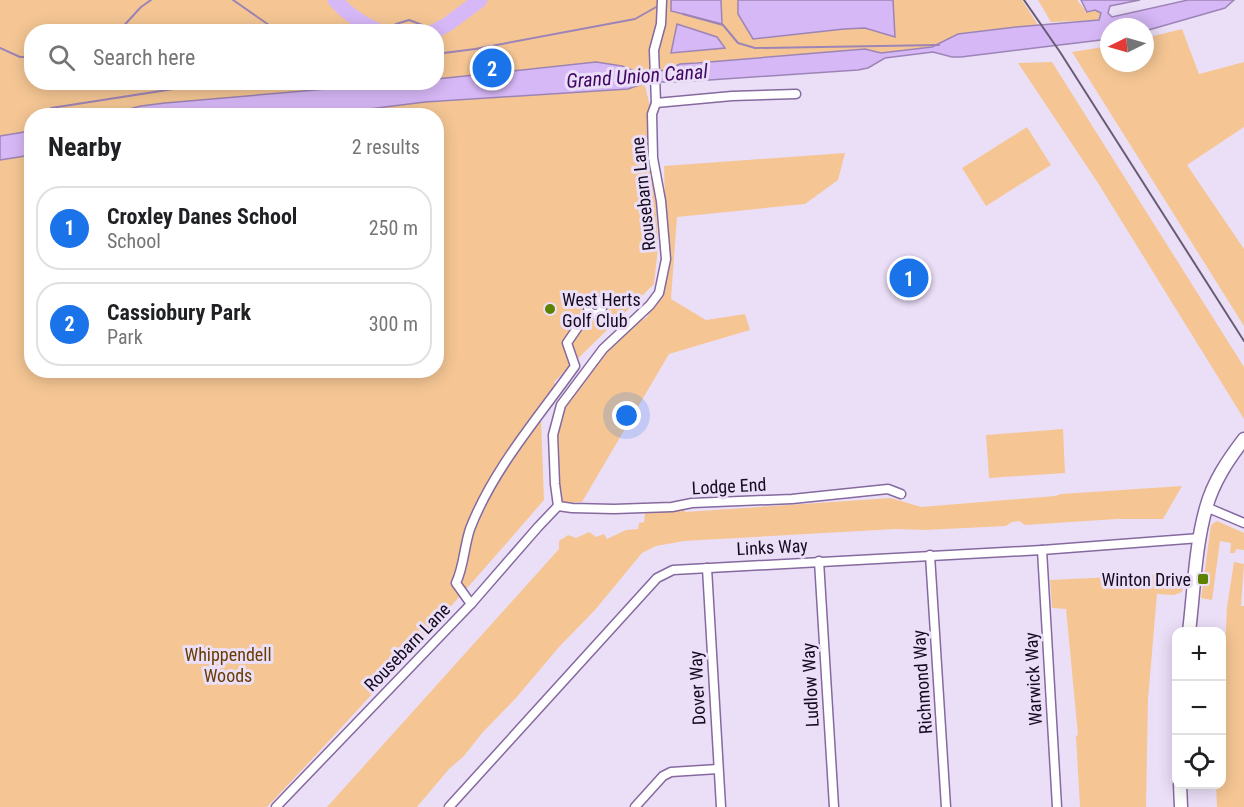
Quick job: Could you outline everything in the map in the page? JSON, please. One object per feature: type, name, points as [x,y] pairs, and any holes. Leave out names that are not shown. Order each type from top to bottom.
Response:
[{"type":"street","name":"Rousebarn Lane","points":[[276,807],[471,604],[537,526],[558,506],[554,435],[561,405],[603,349],[650,305],[658,293],[666,260],[661,201],[653,158],[652,114],[656,103],[654,50],[661,24],[662,0]]},
{"type":"street","points":[[656,103],[732,96],[796,94]]},
{"type":"street","points":[[471,604],[456,583],[470,531],[490,488],[575,366],[567,343],[590,312]]},
{"type":"street","points":[[1190,627],[1206,507],[1220,473],[1244,439]]},
{"type":"street","name":"Lodge End","points":[[558,506],[614,509],[672,507],[692,503],[792,499],[888,489],[901,494]]},
{"type":"street","points":[[1206,507],[1244,523]]},
{"type":"street","name":"Links Way","points":[[449,807],[657,578],[673,570],[1042,550],[1200,538]]},
{"type":"street","name":"Warwick Way","points":[[1042,550],[1057,807]]},
{"type":"street","name":"Richmond Way","points":[[930,555],[946,807]]},
{"type":"street","name":"Ludlow Way","points":[[819,561],[834,807]]},
{"type":"street","name":"Dover Way","points":[[707,567],[721,807]]},
{"type":"street","points":[[635,807],[663,776],[671,772],[718,769]]},
{"type":"street","points":[[1180,789],[1181,807]]},
{"type":"green space","name":"Whippendell Woods","points":[[0,0],[1022,0],[1038,25],[958,34],[932,47],[881,53],[865,49],[680,64],[667,70],[651,72],[645,86],[652,114],[658,248],[654,284],[554,382],[560,396],[541,419],[544,500],[442,616],[267,807],[0,807]]},
{"type":"green space","points":[[1038,0],[1077,0],[1087,12],[1098,10],[1101,13],[1099,20],[1051,22]]},
{"type":"green space","points":[[1182,29],[1199,74],[1244,62],[1244,127],[1187,165],[1244,249],[1244,326],[1072,52],[1100,47],[1100,72],[1154,72],[1154,36]]},
{"type":"green space","points":[[1052,62],[1244,367],[1244,419],[1098,183],[1018,63]]},
{"type":"green space","points":[[1027,127],[1051,165],[986,206],[962,168]]},
{"type":"green space","points":[[845,153],[838,180],[805,204],[677,217],[671,299],[706,320],[745,314],[750,330],[669,354],[582,502],[563,503],[554,492],[550,468],[550,444],[555,426],[567,403],[609,347],[627,330],[647,317],[655,303],[666,235],[664,166]]},
{"type":"green space","points":[[1063,429],[1065,473],[989,478],[986,435]]},
{"type":"green space","points":[[1182,486],[1163,519],[1117,519],[1025,525],[1019,521],[1006,526],[896,529],[684,541],[656,546],[642,553],[595,610],[559,647],[417,807],[327,807],[559,549],[559,541],[568,535],[576,538],[589,532],[596,537],[604,534],[607,539],[626,530],[638,529],[639,523],[644,522],[645,513],[684,508],[685,512],[891,498],[921,507]]},
{"type":"green space","points":[[1217,521],[1244,533],[1244,550],[1236,549],[1235,553],[1230,553],[1231,543],[1220,541],[1212,600],[1201,598],[1211,525]]},
{"type":"green space","points":[[1234,562],[1244,564],[1241,606],[1244,606],[1244,807],[1217,807],[1216,789],[1226,789],[1227,607]]},
{"type":"green space","points":[[1174,574],[1184,576],[1182,592],[1174,595],[1157,594],[1148,699],[1146,807],[1080,807],[1076,736],[1078,735],[1066,609],[1052,608],[1050,580]]},
{"type":"water","points":[[671,0],[721,0],[722,24],[671,11]]},
{"type":"water","points":[[738,0],[893,0],[895,37],[865,28],[753,39],[738,14]]},
{"type":"water","name":"Grand Union Canal","points":[[1081,0],[1140,0],[1110,6],[1108,13],[1112,17],[1188,0],[1234,0],[1225,8],[1154,28],[1154,18],[1100,18],[1100,40],[961,57],[933,52],[885,58],[868,68],[858,70],[680,82],[648,82],[628,89],[425,102],[377,108],[133,108],[165,103],[316,90],[444,90],[444,78],[596,62],[622,66],[640,73],[667,70],[680,64],[865,49],[881,53],[932,47],[958,34],[1099,20],[1101,13],[1095,10],[1087,12]]},
{"type":"water","points":[[677,24],[717,37],[725,48],[671,53]]},
{"type":"water","points":[[24,132],[24,156],[0,160],[0,136]]},
{"type":"waterway","points":[[125,24],[151,0]]},
{"type":"waterway","points":[[233,0],[268,24]]},
{"type":"waterway","points":[[335,0],[356,19],[365,24]]},
{"type":"waterway","points":[[444,26],[480,0]]},
{"type":"waterway","points":[[444,53],[635,19],[658,6]]},
{"type":"waterway","points":[[683,14],[723,25],[738,43],[755,48],[939,45]]},
{"type":"waterway","points":[[396,24],[409,20],[420,24]]},
{"type":"waterway","points":[[0,48],[24,57]]},
{"type":"waterway","points":[[51,108],[167,90]]},
{"type":"railway","points":[[1024,0],[1060,52],[1244,341]]},
{"type":"place","name":"Cassiobury Park","points":[[492,68]]},
{"type":"place","name":"Croxley Danes School","points":[[909,278]]},
{"type":"place","name":"West Herts Golf Club","points":[[550,309]]},
{"type":"place","name":"Winton Drive","points":[[1203,579]]}]
